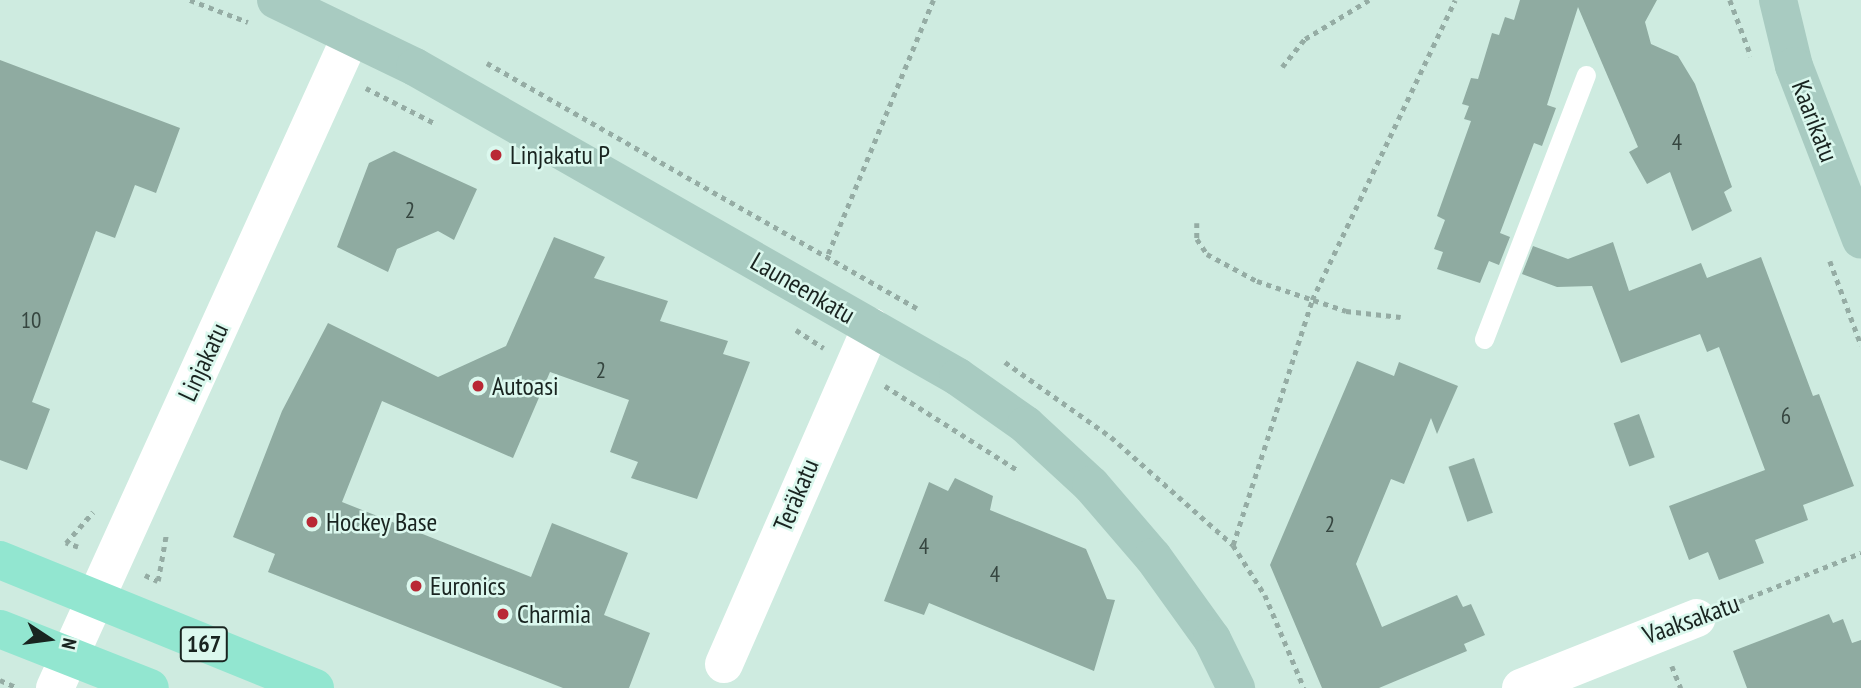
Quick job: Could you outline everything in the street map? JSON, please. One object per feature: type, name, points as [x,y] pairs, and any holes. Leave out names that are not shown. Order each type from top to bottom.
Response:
[{"type":"main road","name":"167","points":[[0,560],[315,688]]},
{"type":"main road","name":"167","points":[[0,629],[62,672],[150,688]]},
{"type":"street","name":"Kaarikatu","points":[[1778,0],[1794,66],[1861,240]]},
{"type":"street","name":"Launeenkatu","points":[[267,13],[351,36],[871,327],[1026,425],[1091,485],[1205,629],[1236,688]]},
{"type":"street","name":"Linjakatu","points":[[62,672],[351,36]]},
{"type":"street","name":"Teräkatu","points":[[724,664],[852,365],[871,327]]},
{"type":"street","name":"Vaaksakatu","points":[[1521,688],[1697,618]]},
{"type":"lane","points":[[1484,339],[1586,75]]},
{"type":"path","points":[[190,0],[267,13]]},
{"type":"path","points":[[828,254],[933,0]]},
{"type":"path","points":[[1282,67],[1304,39],[1369,0]]},
{"type":"path","points":[[1233,545],[1312,300],[1455,0]]},
{"type":"path","points":[[1735,14],[1736,0]]},
{"type":"path","points":[[335,71],[444,128]]},
{"type":"path","points":[[1197,223],[1197,239],[1207,254],[1257,281],[1346,311],[1401,317]]},
{"type":"path","points":[[789,326],[1032,480]]},
{"type":"path","name":"Vaaksakatu","points":[[1697,618],[1861,553]]},
{"type":"path","points":[[0,680],[18,688]]},
{"type":"building","points":[[1520,0],[1657,0],[1645,22],[1651,44],[1678,56],[1695,84],[1732,187],[1724,192],[1732,211],[1692,231],[1670,172],[1647,184],[1629,152],[1638,147],[1578,7],[1547,105],[1556,108],[1542,146],[1534,143],[1500,233],[1510,237],[1499,265],[1489,261],[1480,283],[1437,269],[1443,252],[1434,249],[1445,220],[1437,216],[1471,121],[1464,119],[1469,106],[1462,104],[1471,78],[1478,79],[1492,33],[1499,35],[1505,17],[1514,20]]},
{"type":"building","points":[[0,60],[180,128],[156,193],[135,185],[115,238],[96,231],[32,402],[50,409],[27,470],[0,460]]},
{"type":"building","points":[[394,151],[477,189],[454,240],[438,231],[397,249],[388,272],[337,247],[369,163]]},
{"type":"building","points":[[554,237],[605,257],[594,278],[668,301],[660,321],[728,341],[723,354],[750,362],[697,499],[631,478],[638,462],[610,452],[629,400],[550,372],[513,458],[382,401],[342,502],[531,577],[552,523],[628,553],[604,615],[650,633],[629,688],[563,688],[268,572],[275,554],[233,537],[282,411],[328,323],[438,377],[506,346]]},
{"type":"building","points":[[1613,242],[1629,291],[1701,263],[1707,278],[1761,257],[1813,396],[1819,394],[1854,486],[1803,505],[1808,520],[1755,540],[1764,563],[1719,580],[1708,552],[1689,560],[1669,506],[1765,470],[1719,347],[1707,352],[1700,334],[1621,363],[1592,286],[1557,287],[1522,274],[1533,246],[1568,259]]},
{"type":"building","points":[[1357,361],[1394,376],[1399,362],[1458,386],[1437,434],[1431,418],[1404,484],[1391,479],[1356,564],[1382,627],[1457,595],[1463,607],[1471,604],[1485,635],[1464,644],[1467,651],[1379,688],[1322,688],[1270,565]]},
{"type":"building","points":[[1639,414],[1655,457],[1629,466],[1614,423]]},
{"type":"building","points":[[1474,458],[1493,513],[1467,522],[1448,467]]},
{"type":"building","points":[[955,478],[993,496],[990,510],[1086,549],[1107,599],[1115,600],[1094,671],[929,603],[924,615],[884,601],[929,482],[948,491]]},
{"type":"building","points":[[1829,614],[1833,623],[1843,619],[1852,643],[1861,640],[1861,688],[1747,688],[1733,651]]},
{"type":"place","name":"Linjakatu P","points":[[496,155]]},
{"type":"place","name":"Autoasi","points":[[478,386]]},
{"type":"place","name":"Hockey Base","points":[[312,522]]},
{"type":"place","name":"Euronics","points":[[416,586]]},
{"type":"place","name":"Charmia","points":[[503,614]]}]
